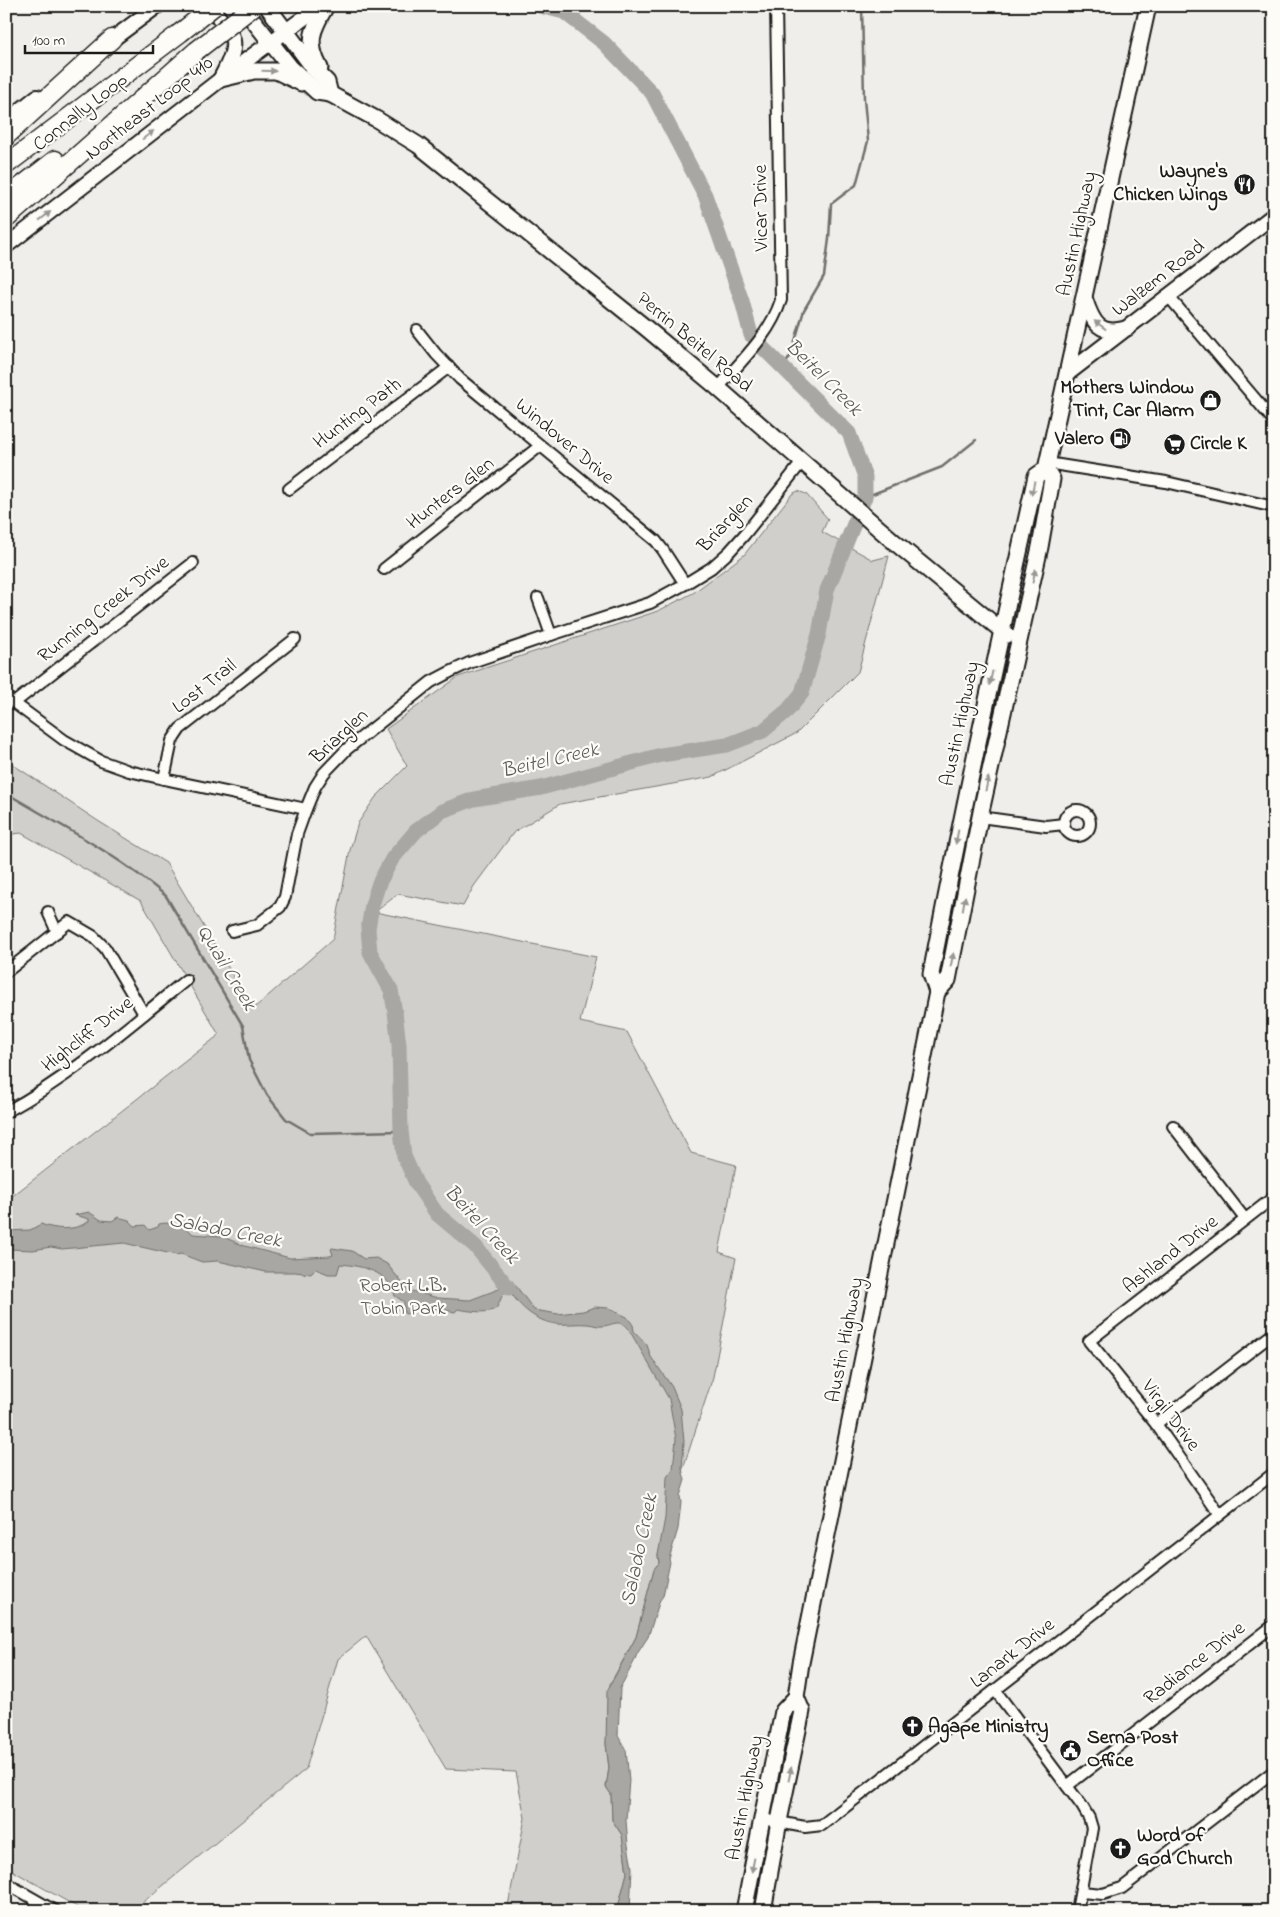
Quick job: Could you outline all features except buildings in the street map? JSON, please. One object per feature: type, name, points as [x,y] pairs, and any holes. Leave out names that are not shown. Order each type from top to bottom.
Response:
[{"type":"highway","name":"Connally Loop","points":[[6,165],[180,33],[212,6]]},
{"type":"highway","name":"Connally Loop","points":[[6,198],[254,6]]},
{"type":"highway","points":[[6,136],[112,40]]},
{"type":"highway","points":[[6,219],[196,51]]},
{"type":"main road","points":[[6,122],[157,6]]},
{"type":"main road","points":[[212,6],[231,33],[235,44],[231,59],[221,79]]},
{"type":"main road","name":"Perrin Beitel Road","points":[[242,6],[290,67],[418,144],[718,388],[834,491],[1018,643]]},
{"type":"main road","name":"Perrin Beitel Road","points":[[267,6],[316,70],[325,89]]},
{"type":"main road","name":"Northeast Loop 410","points":[[6,246],[221,79],[320,6]]},
{"type":"main road","points":[[325,89],[312,54],[312,30],[326,6]]},
{"type":"main road","name":"Austin Highway","points":[[937,992],[948,980],[980,817],[1040,547],[1052,478],[1047,466],[1148,6]]},
{"type":"main road","points":[[221,79],[254,71],[276,71],[325,89]]},
{"type":"main road","name":"Walzem Road","points":[[1067,374],[1274,215]]},
{"type":"main road","points":[[1085,299],[1093,320],[1100,327],[1112,330],[1129,327]]},
{"type":"main road","name":"Austin Highway","points":[[763,1911],[802,1711],[796,1697],[801,1662],[937,992],[931,974],[957,839],[1036,476],[1047,466]]},
{"type":"main road","points":[[972,606],[986,610],[993,608],[998,604],[1013,578]]},
{"type":"main road","name":"Austin Highway","points":[[744,1911],[783,1711],[796,1697]]},
{"type":"street","name":"Vicar Drive","points":[[718,388],[763,336],[777,312],[781,300],[776,6]]},
{"type":"street","points":[[1169,297],[1274,421]]},
{"type":"street","name":"Windover Drive","points":[[417,330],[460,379],[656,542],[664,550],[685,584]]},
{"type":"street","name":"Hunting Path","points":[[289,489],[449,367]]},
{"type":"street","name":"Hunters Glen","points":[[384,569],[540,446]]},
{"type":"street","name":"Briarglen","points":[[232,931],[257,925],[280,907],[285,897],[297,834],[306,808],[315,787],[335,760],[347,749],[431,682],[469,663],[650,603],[711,568],[729,552],[802,462]]},
{"type":"street","points":[[1047,466],[1166,482],[1274,507]]},
{"type":"street","name":"Running Creek Drive","points":[[10,700],[193,563]]},
{"type":"street","points":[[538,598],[551,635]]},
{"type":"street","name":"Lost Trail","points":[[164,779],[172,741],[180,729],[294,639]]},
{"type":"street","points":[[10,700],[78,750],[129,771],[306,808]]},
{"type":"street","points":[[980,817],[1046,826],[1064,824]]},
{"type":"street","points":[[48,912],[57,932]]},
{"type":"street","points":[[6,972],[69,922],[100,941],[138,1001],[144,1014]]},
{"type":"street","name":"Highcliff Drive","points":[[6,1112],[40,1094],[76,1068],[186,980]]},
{"type":"street","points":[[1173,1126],[1245,1219]]},
{"type":"street","name":"Ashland Drive","points":[[1090,1341],[1274,1197]]},
{"type":"street","points":[[1156,1424],[1274,1333]]},
{"type":"street","name":"Virgil Drive","points":[[1090,1341],[1156,1424],[1220,1515]]},
{"type":"street","name":"Lanark Drive","points":[[762,1819],[805,1827],[822,1825],[1274,1473]]},
{"type":"street","name":"Radiance Drive","points":[[1067,1786],[1274,1625]]},
{"type":"street","points":[[995,1690],[1089,1818],[1092,1828],[1078,1911]]},
{"type":"street","points":[[1081,1892],[1103,1894],[1122,1888],[1274,1771]]},
{"type":"street","points":[[6,1883],[55,1911]]},
{"type":"green space","name":"Robert L.B. Tobin Park","points":[[798,491],[806,494],[828,519],[822,532],[873,560],[889,556],[858,672],[797,733],[712,777],[560,804],[514,832],[474,886],[463,906],[398,894],[375,912],[596,957],[580,1022],[627,1032],[691,1153],[736,1165],[719,1252],[736,1258],[713,1377],[674,1496],[658,1555],[659,1563],[654,1569],[636,1637],[610,1684],[606,1744],[609,1768],[606,1787],[611,1794],[612,1820],[622,1835],[627,1873],[617,1911],[507,1911],[525,1818],[516,1772],[446,1769],[366,1636],[338,1659],[306,1769],[132,1911],[84,1911],[6,1867],[6,1201],[219,1035],[141,901],[21,833],[6,835],[6,760],[166,863],[253,1009],[333,939],[350,850],[358,823],[375,798],[407,766],[386,729],[458,677],[658,611],[693,593],[744,555],[792,494]]},
{"type":"shaded area","points":[[89,1212],[101,1220],[112,1221],[118,1217],[129,1220],[135,1226],[145,1225],[149,1230],[158,1227],[159,1224],[172,1224],[182,1227],[193,1234],[221,1236],[245,1246],[290,1258],[330,1256],[333,1255],[332,1248],[352,1251],[364,1259],[376,1258],[387,1264],[408,1290],[438,1298],[470,1300],[512,1284],[516,1286],[534,1310],[558,1314],[583,1311],[595,1307],[608,1308],[627,1317],[633,1325],[634,1331],[647,1345],[651,1357],[672,1387],[681,1409],[684,1442],[682,1469],[685,1480],[680,1496],[678,1529],[669,1559],[663,1596],[648,1637],[620,1688],[618,1736],[626,1750],[629,1780],[626,1820],[632,1868],[630,1911],[617,1911],[627,1873],[622,1835],[612,1820],[611,1794],[606,1787],[609,1768],[606,1744],[607,1691],[636,1637],[654,1569],[659,1563],[658,1555],[665,1518],[667,1477],[673,1469],[676,1439],[669,1399],[628,1328],[621,1323],[600,1326],[560,1324],[542,1320],[529,1313],[508,1290],[502,1296],[497,1307],[490,1311],[479,1312],[458,1309],[455,1312],[422,1306],[406,1314],[404,1313],[404,1302],[395,1296],[392,1288],[381,1275],[365,1268],[340,1264],[337,1274],[328,1274],[316,1269],[311,1274],[266,1272],[218,1261],[202,1262],[181,1254],[176,1255],[124,1243],[62,1249],[51,1247],[33,1250],[9,1249],[9,1253],[6,1254],[6,1231],[30,1230],[41,1224],[59,1228],[78,1227],[89,1221],[89,1219],[75,1215]]},
{"type":"waterway","name":"Beitel Creek","points":[[540,6],[564,12],[604,43],[652,93],[705,195],[742,301],[751,335]]},
{"type":"waterway","points":[[783,368],[791,355],[804,310],[824,276],[831,204],[856,185],[868,141],[864,99],[862,6]]},
{"type":"waterway","name":"Beitel Creek","points":[[509,1288],[475,1246],[437,1214],[416,1183],[404,1156],[401,1131],[399,1045],[395,1012],[391,990],[370,952],[368,929],[372,905],[379,883],[392,859],[416,831],[442,811],[474,799],[541,788],[661,755],[727,745],[763,731],[788,710],[802,693],[819,634],[827,590],[865,497],[865,477],[849,433],[762,347]]},
{"type":"waterway","points":[[865,497],[942,467],[976,440]]},
{"type":"waterway","name":"Quail Creek","points":[[6,793],[109,854],[166,896],[243,1026],[249,1060],[267,1095],[286,1119],[310,1133],[401,1131]]},
{"type":"place","name":"Wayne's Chicken Wings","points":[[1244,184]]},
{"type":"place","name":"Mothers Window Tint, Car Alarm","points":[[1210,400]]},
{"type":"place","name":"Valero","points":[[1120,439]]},
{"type":"place","name":"Circle K","points":[[1174,444]]},
{"type":"place","name":"Agape Ministry","points":[[912,1727]]},
{"type":"place","name":"Serna Post Office","points":[[1071,1750]]},
{"type":"place","name":"Word of God Church","points":[[1121,1848]]},
{"type":"water label","name":"Salado Creek","points":[[225,1231]]},
{"type":"water label","name":"Salado Creek","points":[[640,1550]]}]
